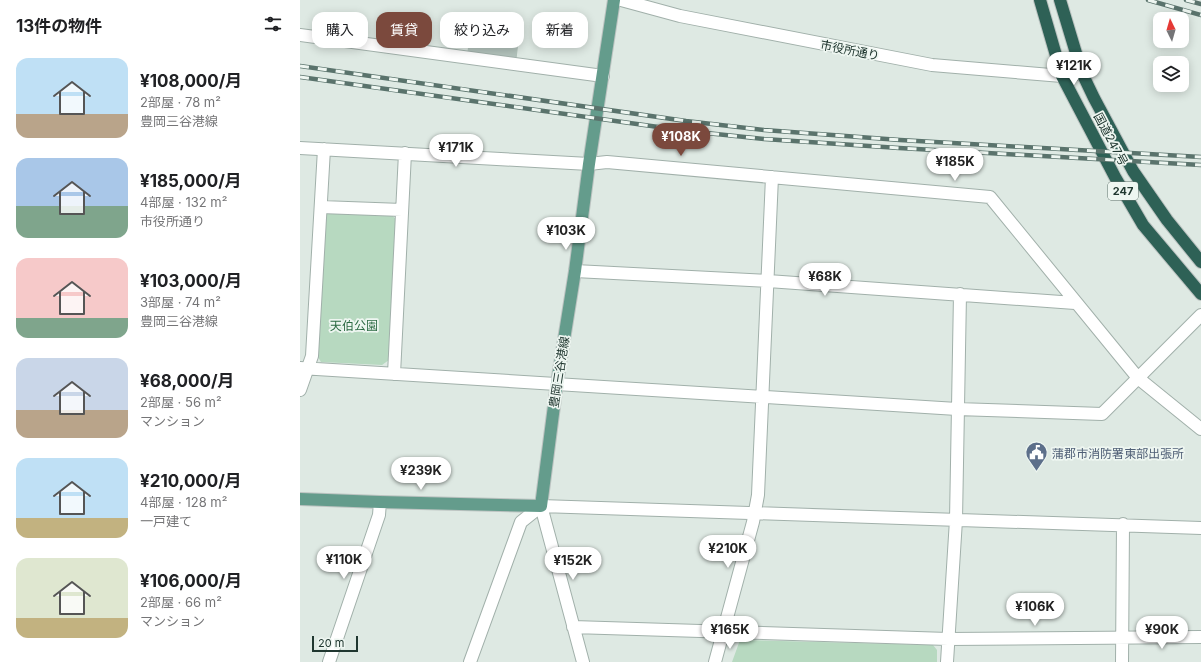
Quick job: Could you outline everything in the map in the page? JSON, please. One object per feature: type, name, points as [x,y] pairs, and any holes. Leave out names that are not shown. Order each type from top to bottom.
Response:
[{"type":"highway","name":"国道247号","points":[[1040,0],[1062,76],[1115,177],[1143,225],[1201,294]]},
{"type":"highway","name":"国道247号","points":[[1060,0],[1082,73],[1133,171],[1167,220],[1201,262]]},
{"type":"main road","name":"豊岡三谷港線","points":[[541,506],[557,383],[575,271],[589,164],[614,0]]},
{"type":"main road","points":[[300,498],[380,502],[541,506]]},
{"type":"street","name":"市役所通り","points":[[621,0],[680,16],[925,64],[1062,76],[1082,73]]},
{"type":"street","points":[[300,35],[603,76]]},
{"type":"street","points":[[300,148],[589,164],[607,162],[990,197],[1075,303],[1138,378],[1201,429]]},
{"type":"street","points":[[300,390],[304,368],[312,356],[324,149]]},
{"type":"street","points":[[394,374],[405,153]]},
{"type":"street","points":[[715,662],[755,512],[763,396],[772,177]]},
{"type":"street","points":[[321,207],[402,210]]},
{"type":"street","points":[[575,271],[768,281],[1075,303]]},
{"type":"street","points":[[947,662],[956,520],[960,294]]},
{"type":"street","points":[[304,368],[957,409],[1102,414],[1201,315]]},
{"type":"street","points":[[329,662],[379,515],[380,502]]},
{"type":"street","points":[[541,506],[583,662]]},
{"type":"street","points":[[470,662],[521,522],[541,506],[1123,524],[1201,528]]},
{"type":"street","points":[[1122,662],[1123,524]]},
{"type":"street","points":[[573,627],[948,639],[1122,639],[1201,637]]},
{"type":"green space","name":"天伯公園","points":[[331,210],[389,213],[396,219],[389,360],[382,365],[321,362],[316,354],[325,214]]},
{"type":"green space","points":[[740,640],[933,645],[937,650],[937,662],[732,662]]},
{"type":"building","points":[[468,48],[517,48],[516,59],[468,52]]},
{"type":"railway","points":[[1148,0],[1201,15]]},
{"type":"railway","points":[[1186,0],[1201,4]]},
{"type":"railway","points":[[300,66],[686,121],[764,130],[900,140],[1201,157]]},
{"type":"railway","points":[[300,77],[687,131],[764,139],[1201,165]]},
{"type":"place","name":"蒲郡市消防署東部出張所","points":[[1036,472]]}]
